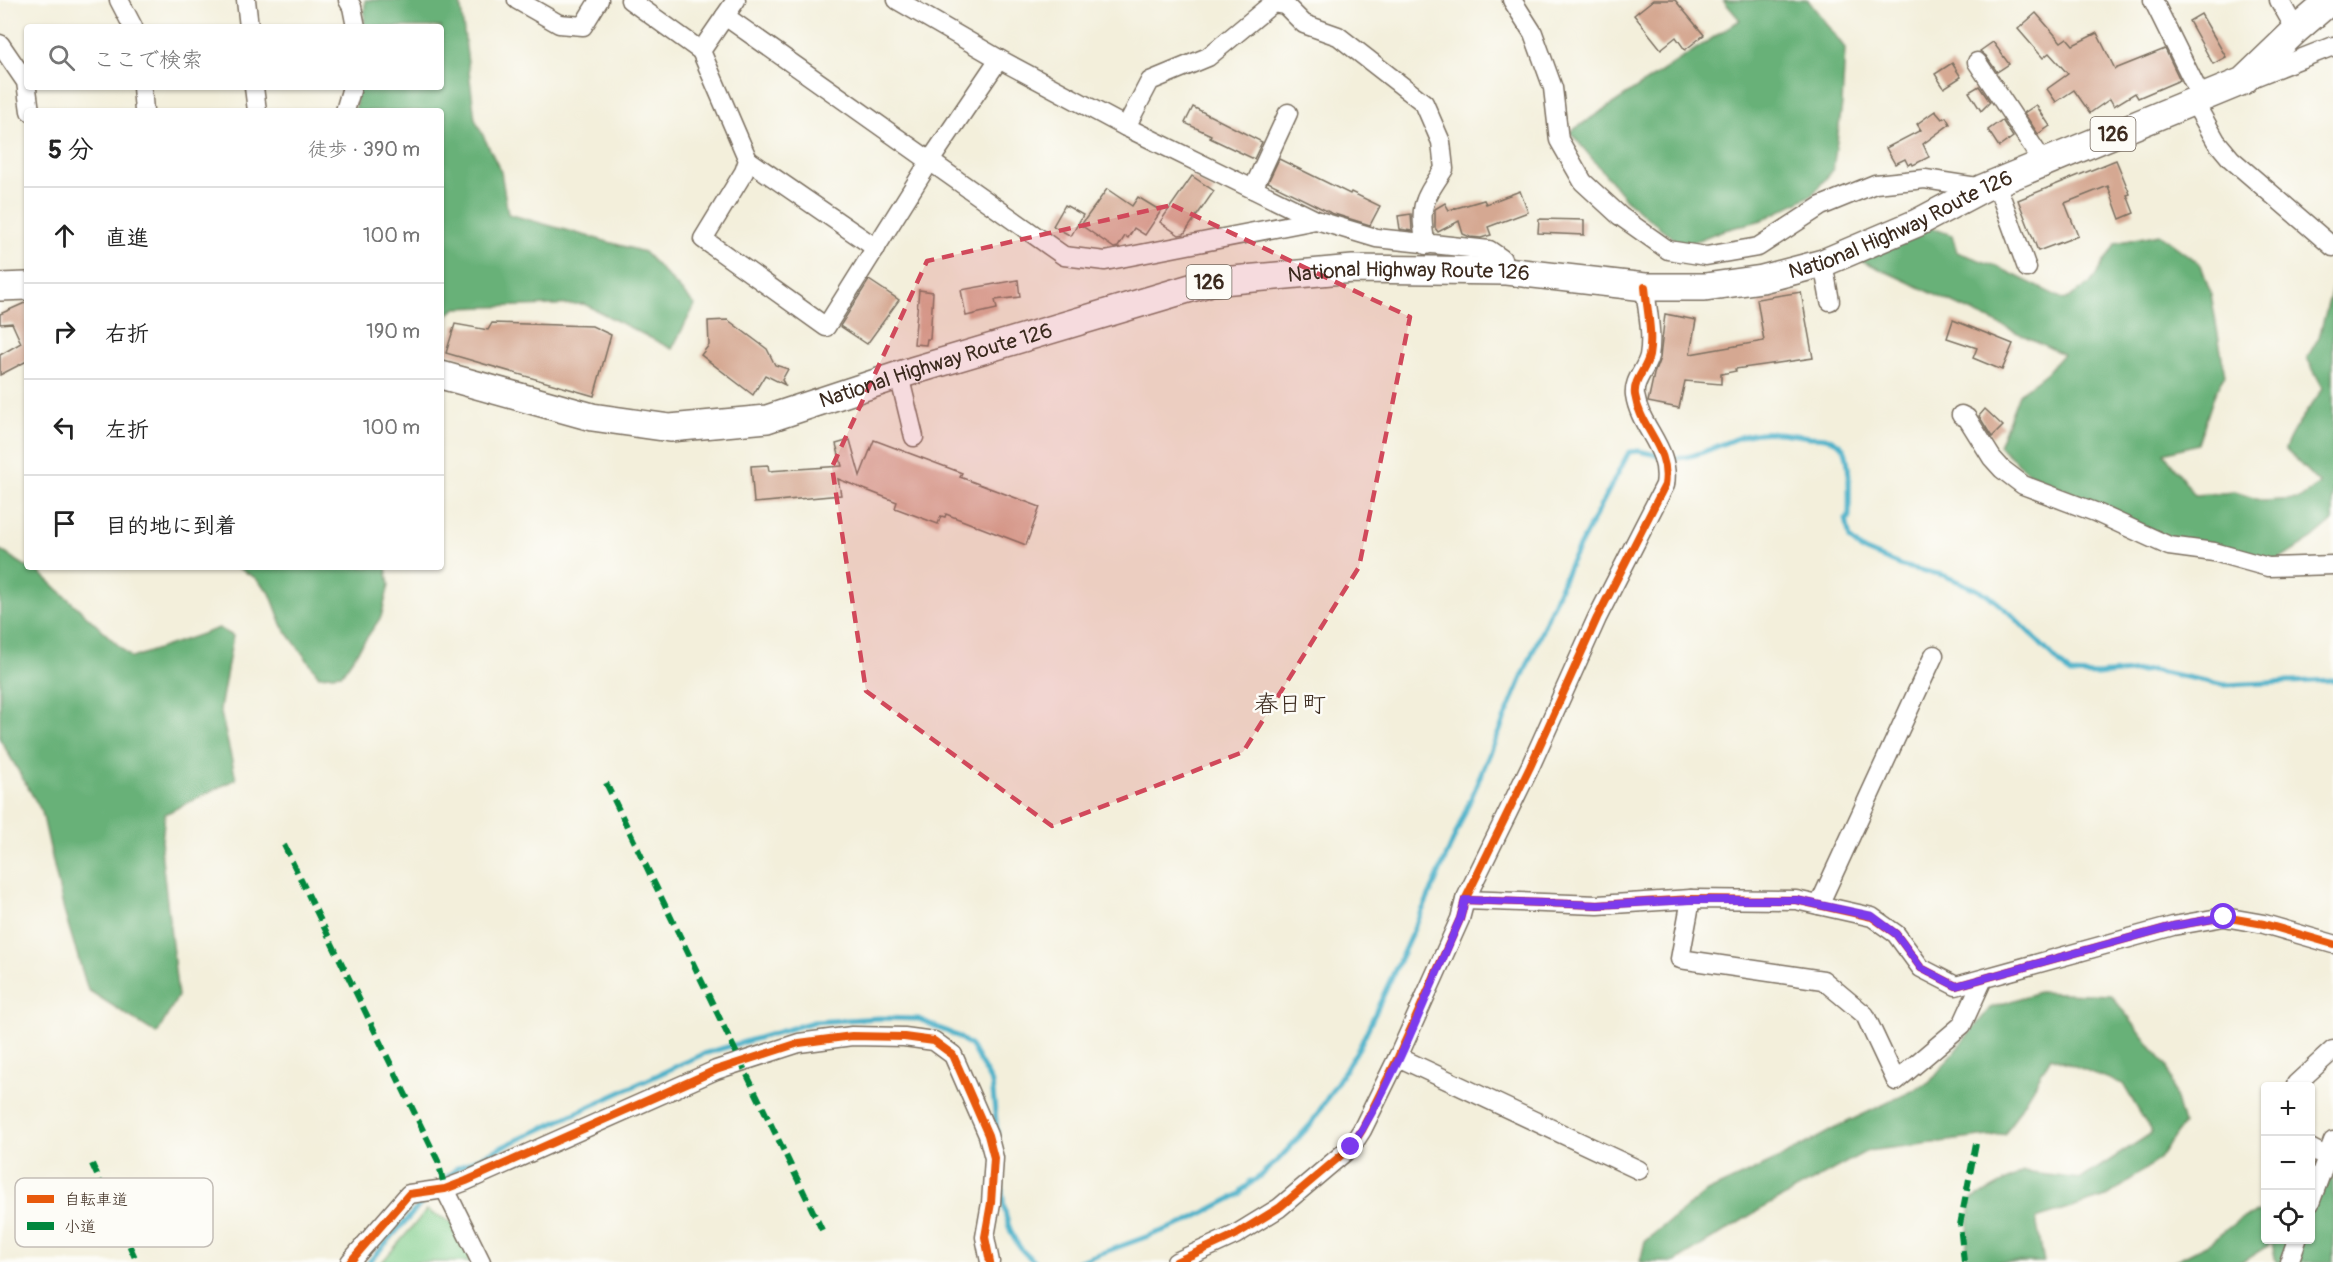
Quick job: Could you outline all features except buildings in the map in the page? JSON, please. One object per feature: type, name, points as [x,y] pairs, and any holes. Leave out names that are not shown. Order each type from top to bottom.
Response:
[{"type":"highway","name":"National Highway Route 126","points":[[444,376],[592,417],[670,428],[767,419],[899,375],[1211,282],[1353,269],[1506,271],[1645,287],[1705,287],[1762,279],[1822,263],[1917,223],[1990,186],[2243,81],[2331,0]]},
{"type":"highway","points":[[0,286],[24,286]]},
{"type":"street","points":[[119,0],[131,24]]},
{"type":"street","points":[[246,0],[249,24]]},
{"type":"street","points":[[348,0],[355,24]]},
{"type":"street","points":[[517,0],[559,24],[583,26],[599,0]]},
{"type":"street","points":[[630,0],[701,51],[748,160],[876,248]]},
{"type":"street","points":[[701,51],[736,0]]},
{"type":"street","points":[[897,0],[999,59],[1126,127],[1316,220],[1376,238],[1489,250],[1502,259],[1506,271]]},
{"type":"street","points":[[1512,0],[1533,33],[1553,88],[1559,140],[1583,182],[1620,216],[1668,250],[1706,256],[1758,247],[1821,206],[1875,184],[1925,179],[1990,186],[2027,268]]},
{"type":"street","points":[[2153,0],[2216,141],[2231,159],[2333,247]]},
{"type":"street","points":[[2279,0],[2296,30]]},
{"type":"street","points":[[1126,127],[1149,81],[1208,57],[1281,2],[1304,24],[1338,36],[1424,103],[1441,142],[1444,169],[1424,199],[1422,226],[1426,245]]},
{"type":"street","points":[[725,16],[1064,255],[1105,261],[1316,220]]},
{"type":"street","points":[[0,44],[24,79]]},
{"type":"street","points":[[2243,81],[2333,46]]},
{"type":"street","points":[[748,160],[744,172],[703,239],[826,327],[930,161],[999,59]]},
{"type":"street","points":[[1977,62],[2044,163]]},
{"type":"street","points":[[27,90],[30,108]]},
{"type":"street","points":[[142,90],[144,108]]},
{"type":"street","points":[[254,90],[256,108]]},
{"type":"street","points":[[346,108],[351,90]]},
{"type":"street","points":[[1253,189],[1288,113]]},
{"type":"street","points":[[1822,263],[1830,301]]},
{"type":"street","points":[[1176,1262],[1235,1235],[1279,1208],[1351,1147],[1398,1058],[1460,919],[1465,900],[1530,766],[1597,618],[1665,485],[1667,472],[1662,452],[1639,412],[1635,392],[1637,380],[1648,358],[1651,329],[1645,287]]},
{"type":"street","points":[[899,375],[914,437]]},
{"type":"street","points":[[1960,414],[1967,418],[1992,458],[2023,485],[2095,512],[2169,546],[2214,552],[2268,567],[2333,565]]},
{"type":"street","points":[[1819,905],[1934,655]]},
{"type":"street","points":[[1465,900],[1598,905],[1691,900],[1796,900],[1872,916],[1896,934],[1921,968],[1956,986],[2173,926],[2224,917],[2264,924],[2333,944]]},
{"type":"street","points":[[1691,900],[1680,959],[1823,980],[1865,1015],[1896,1081],[1962,1025],[1983,979]]},
{"type":"street","points":[[350,1262],[409,1194],[445,1189],[716,1070],[799,1043],[852,1036],[904,1037],[934,1041],[952,1055],[987,1135],[994,1158],[991,1203],[985,1237],[990,1262]]},
{"type":"street","points":[[2298,1082],[2333,1050]]},
{"type":"street","points":[[1398,1058],[1639,1170]]},
{"type":"street","points":[[2315,1148],[2330,1149],[2315,1190]]},
{"type":"street","points":[[445,1189],[481,1262]]},
{"type":"street","points":[[2289,1262],[2295,1244]]},
{"type":"highlighted area","points":[[1172,205],[1410,317],[1359,567],[1243,752],[1052,826],[866,691],[832,467],[927,261]]},
{"type":"green space","points":[[365,0],[460,0],[475,119],[501,172],[508,214],[644,252],[695,305],[672,349],[584,304],[456,308],[444,318],[444,108],[355,108],[358,90],[444,90],[444,24],[364,24]]},
{"type":"green space","points":[[1723,0],[1808,0],[1845,48],[1842,104],[1833,170],[1812,195],[1762,220],[1721,231],[1683,246],[1628,202],[1570,132],[1740,20]]},
{"type":"green space","points":[[1932,228],[1952,235],[1957,252],[1996,266],[2065,300],[2090,284],[2116,243],[2159,234],[2201,265],[2211,294],[2225,375],[2215,393],[2198,444],[2164,453],[2195,495],[2235,492],[2263,501],[2299,499],[2320,484],[2285,449],[2297,425],[2323,388],[2307,358],[2319,337],[2333,285],[2333,521],[2312,539],[2268,567],[2175,541],[2029,473],[1999,446],[2019,394],[2047,372],[2063,354],[1854,257]]},
{"type":"green space","points":[[0,550],[24,565],[24,570],[39,572],[132,658],[219,628],[233,636],[220,709],[236,779],[165,814],[161,850],[178,996],[157,1034],[88,990],[64,911],[42,812],[0,739]]},
{"type":"green space","points":[[241,570],[386,570],[389,585],[381,617],[342,674],[319,676],[283,627],[270,593],[254,577]]},
{"type":"green space","points":[[2038,992],[2111,995],[2167,1067],[2183,1124],[2158,1160],[2106,1197],[2036,1219],[2044,1262],[1965,1262],[1971,1200],[2023,1172],[2081,1179],[2152,1133],[2123,1084],[2051,1057],[2005,1134],[1867,1151],[1754,1213],[1675,1262],[1640,1262],[1645,1241],[1705,1193],[1929,1083],[1990,1008]]},
{"type":"green space","points":[[2333,1146],[2333,1262],[2276,1262],[2272,1244],[2315,1244],[2315,1169]]},
{"type":"green space","points":[[427,1210],[455,1224],[473,1262],[382,1262]]},
{"type":"green space","points":[[2261,1211],[2261,1244],[2270,1244],[2242,1262],[2172,1262],[2208,1244],[2240,1219]]},
{"type":"waterway","points":[[1666,458],[1690,456],[1747,435],[1759,433],[1824,438],[1837,442],[1844,449],[1848,463],[1849,518],[1846,519],[1850,539],[1861,549],[1902,566],[1943,575],[1987,594],[2012,615],[2070,674],[2097,675],[2152,670],[2225,685],[2333,680]]},
{"type":"waterway","points":[[1077,1262],[1184,1223],[1240,1194],[1251,1183],[1250,1181],[1254,1181],[1279,1159],[1311,1124],[1360,1046],[1435,883],[1570,564],[1629,452],[1639,451],[1657,455]]},
{"type":"waterway","points":[[442,1182],[457,1168],[703,1054],[813,1022],[880,1018],[919,1019],[957,1036],[971,1046],[992,1083],[998,1140]]},
{"type":"waterway","points":[[1001,1180],[1003,1203],[1013,1236],[1019,1246],[1036,1262]]},
{"type":"waterway","points":[[369,1262],[427,1197]]},
{"type":"marked path","points":[[606,783],[822,1230]]},
{"type":"marked path","points":[[284,845],[438,1161],[445,1189]]},
{"type":"marked path","points":[[1964,1262],[1960,1225],[1976,1143]]},
{"type":"marked path","points":[[92,1164],[98,1178]]},
{"type":"marked path","points":[[130,1247],[137,1262]]},
{"type":"cycle path","points":[[1176,1262],[1235,1235],[1279,1208],[1351,1147],[1362,1130],[1398,1057],[1460,919],[1465,900],[1530,767],[1597,618],[1665,485],[1664,460],[1638,407],[1635,395],[1636,385],[1649,356],[1650,347],[1645,287]]},
{"type":"cycle path","points":[[1465,900],[1598,905],[1691,899],[1796,900],[1872,917],[1896,934],[1921,968],[1956,986],[2173,926],[2224,917],[2264,924],[2333,944]]},
{"type":"cycle path","points":[[350,1262],[409,1194],[445,1189],[466,1181],[716,1070],[799,1043],[852,1036],[904,1037],[934,1041],[953,1055],[988,1135],[994,1158],[991,1203],[985,1237],[990,1262]]},
{"type":"district","name":"春日町","points":[[1290,704]]},
{"type":"route","points":[[1351,1147],[1398,1058],[1460,919],[1465,900],[1598,905],[1691,900],[1796,900],[1872,916],[1896,934],[1921,968],[1956,986],[2173,926],[2224,917]]}]
